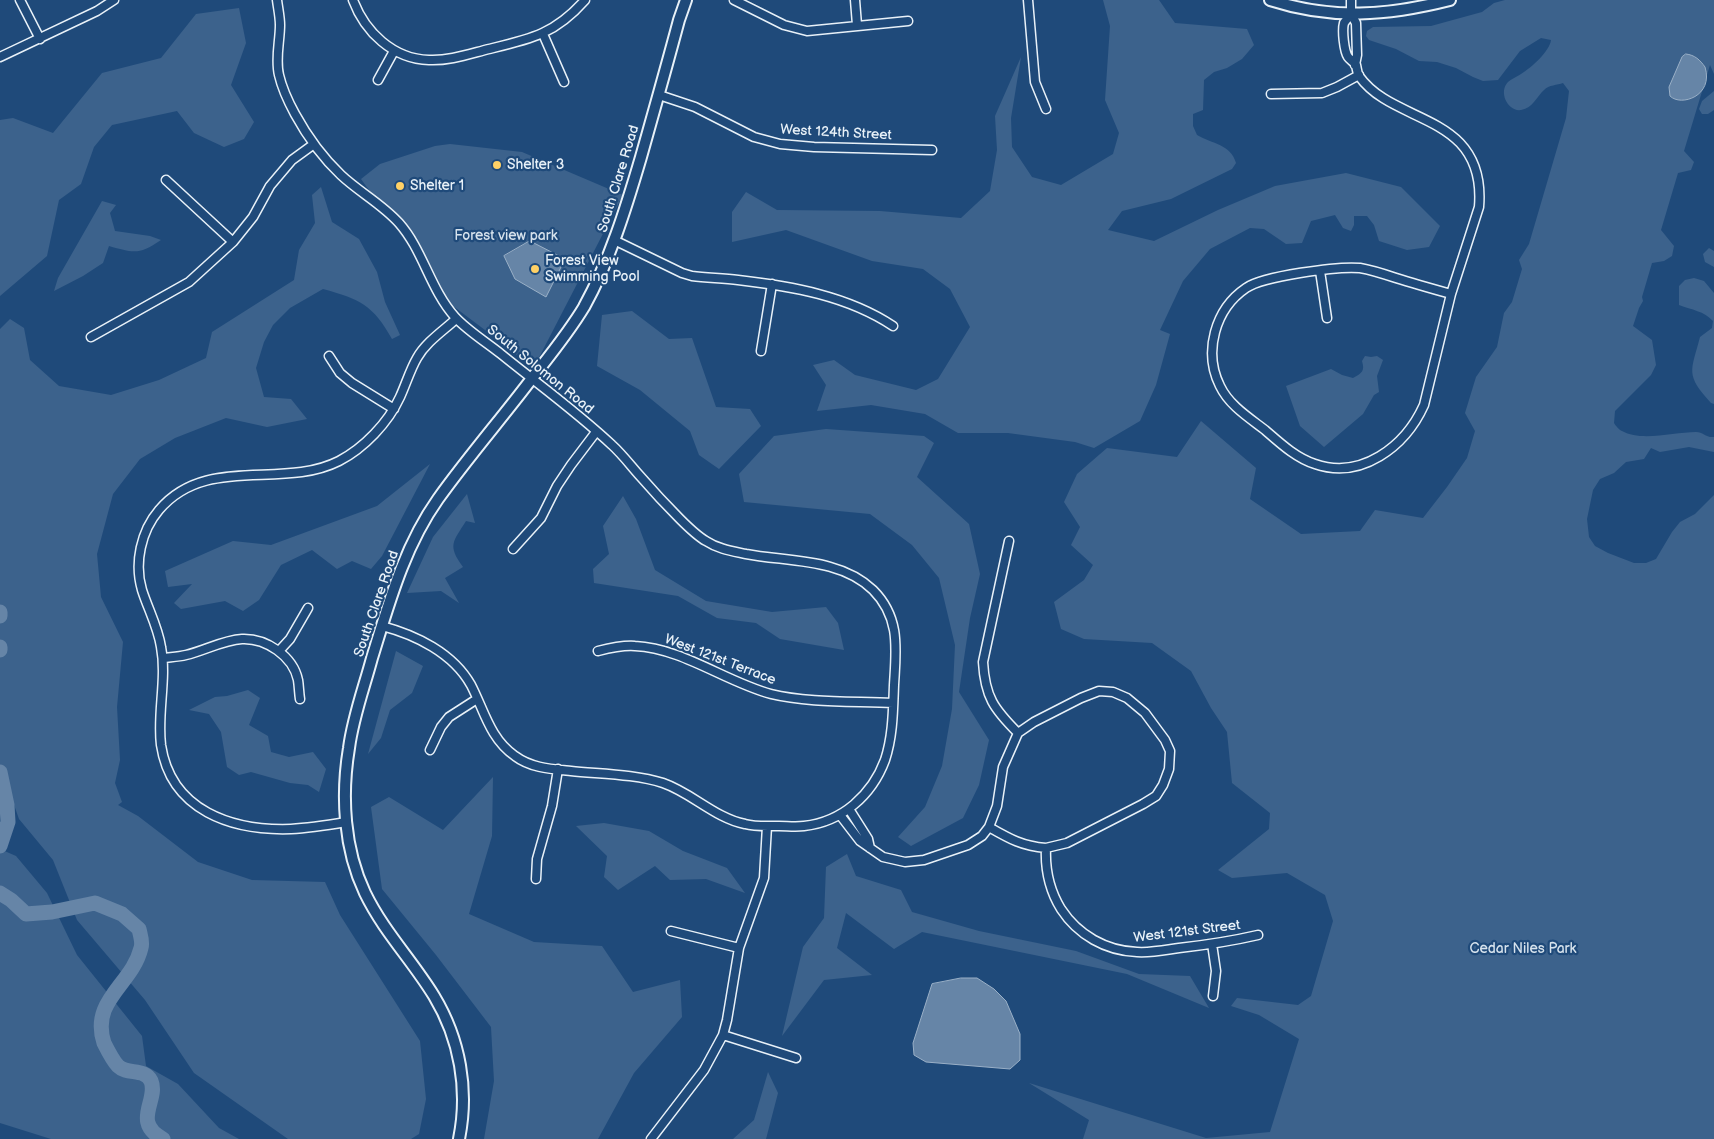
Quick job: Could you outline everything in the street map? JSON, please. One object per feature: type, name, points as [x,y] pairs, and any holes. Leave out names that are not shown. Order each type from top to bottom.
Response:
[{"type":"street","points":[[20,0],[40,39]]},
{"type":"street","points":[[0,57],[97,11],[114,0]]},
{"type":"street","name":"South Solomon Road","points":[[277,0],[280,22],[278,74],[293,111],[314,144],[342,176],[384,208],[405,230],[432,282],[456,319],[614,446],[655,494],[706,542],[727,550],[761,557],[827,566],[851,574],[874,590],[888,609],[895,628],[896,648],[893,703]]},
{"type":"street","points":[[353,0],[365,24],[384,44],[410,58],[428,60],[445,60],[523,41],[543,34],[568,18],[585,0]]},
{"type":"street","name":"South Clare Road","points":[[459,1139],[463,1117],[462,1082],[460,1064],[450,1029],[434,997],[389,935],[366,894],[354,862],[346,822],[348,750],[356,713],[391,595],[406,556],[425,520],[437,501],[562,340],[579,315],[599,277],[614,240],[686,0]]},
{"type":"street","points":[[734,0],[784,25],[807,31],[908,21]]},
{"type":"street","points":[[855,0],[857,25]]},
{"type":"street","points":[[1028,0],[1035,82],[1046,109]]},
{"type":"street","points":[[1270,0],[1310,10],[1362,15],[1403,10],[1450,0]]},
{"type":"street","points":[[1351,0],[1351,14],[1356,23],[1357,55],[1355,64]]},
{"type":"street","points":[[1351,14],[1344,24],[1344,46],[1348,56],[1355,64],[1359,75],[1386,99],[1452,135],[1462,145],[1475,166],[1479,186],[1478,207],[1451,294],[1427,396],[1414,424],[1391,448],[1362,465],[1349,468],[1324,467],[1298,456],[1237,408],[1226,396],[1219,384],[1213,362],[1212,348],[1213,336],[1218,323],[1225,309],[1234,298],[1246,288],[1261,281],[1342,268],[1360,268],[1451,294]]},
{"type":"street","points":[[543,34],[564,82]]},
{"type":"street","points":[[378,80],[394,51]]},
{"type":"street","points":[[1271,94],[1322,93],[1338,87],[1359,75]]},
{"type":"street","name":"West 124th Street","points":[[659,95],[695,107],[754,137],[780,144],[814,147],[932,150]]},
{"type":"street","points":[[91,337],[189,282],[233,242],[253,217],[270,186],[292,160],[314,144]]},
{"type":"street","points":[[166,180],[233,242]]},
{"type":"street","points":[[614,240],[692,276],[772,284],[818,294],[874,313],[893,326]]},
{"type":"street","points":[[1320,271],[1327,318]]},
{"type":"street","points":[[761,351],[772,284]]},
{"type":"street","points":[[346,822],[290,829],[246,825],[216,818],[202,810],[177,786],[170,774],[161,744],[163,658],[159,637],[141,588],[139,574],[141,543],[146,530],[159,510],[182,489],[215,478],[320,469],[353,453],[384,423],[394,409],[418,356],[456,319]]},
{"type":"street","points":[[329,356],[340,373],[352,383],[394,409]]},
{"type":"street","points":[[513,549],[541,518],[571,465],[596,432]]},
{"type":"street","points":[[1009,542],[983,662],[984,682],[991,700],[998,713],[1018,733]]},
{"type":"street","points":[[279,651],[290,639],[308,608]]},
{"type":"street","points":[[382,626],[394,629],[434,647],[452,660],[462,671],[491,729],[501,744],[514,755],[538,767],[645,778],[663,783],[732,820],[744,824],[803,826],[817,824],[840,815],[849,809],[870,787],[884,762],[892,732],[893,703]]},
{"type":"street","points":[[163,658],[185,656],[242,639],[268,645],[279,651],[294,669],[298,679],[300,699]]},
{"type":"street","name":"West 121st Terrace","points":[[598,651],[626,646],[652,647],[670,652],[754,689],[773,694],[795,698],[893,703]]},
{"type":"street","points":[[840,815],[860,841],[883,857],[905,862],[924,860],[968,845],[982,836],[989,827],[997,806],[1003,767],[1018,733],[1034,722],[1081,698],[1099,691],[1113,692],[1127,698],[1145,713],[1165,740],[1170,751],[1169,770],[1156,796],[1067,843],[1046,848],[1029,847],[989,827]]},
{"type":"street","points":[[430,750],[441,727],[449,716],[477,699]]},
{"type":"street","points":[[536,879],[537,859],[552,806],[558,770]]},
{"type":"street","points":[[849,809],[868,839],[870,848]]},
{"type":"street","points":[[651,1139],[704,1070],[723,1035],[739,948],[764,878],[768,826]]},
{"type":"street","name":"West 121st Street","points":[[1046,848],[1046,860],[1054,897],[1069,921],[1084,935],[1104,945],[1121,950],[1139,952],[1212,944],[1258,936]]},
{"type":"street","points":[[671,931],[739,948]]},
{"type":"street","points":[[1212,944],[1216,971],[1213,996]]},
{"type":"street","points":[[723,1035],[796,1058]]},
{"type":"green space","points":[[1103,0],[1159,0],[1175,23],[1247,29],[1254,45],[1242,59],[1227,68],[1214,72],[1204,80],[1203,110],[1193,114],[1193,126],[1197,135],[1220,145],[1230,152],[1236,163],[1232,169],[1171,199],[1122,211],[1108,230],[1154,241],[1218,210],[1275,186],[1346,173],[1401,187],[1440,226],[1429,247],[1407,250],[1379,241],[1374,225],[1367,216],[1354,216],[1354,225],[1351,231],[1343,228],[1335,215],[1311,221],[1302,243],[1286,244],[1264,229],[1250,228],[1210,249],[1183,281],[1160,330],[1170,334],[1156,385],[1140,421],[1094,448],[1075,442],[1008,433],[958,433],[925,414],[871,405],[817,411],[826,385],[813,365],[834,360],[855,375],[916,390],[938,379],[970,327],[950,289],[923,269],[872,261],[786,230],[732,242],[732,212],[746,192],[777,210],[880,211],[961,218],[990,191],[997,150],[995,116],[1021,57],[1011,118],[1012,147],[1032,177],[1061,185],[1113,154],[1119,133],[1105,100],[1110,26]]},
{"type":"green space","name":"Cedar Niles Park","points":[[1505,0],[1714,0],[1714,74],[1710,65],[1684,151],[1694,162],[1691,170],[1678,173],[1661,230],[1674,246],[1672,256],[1664,261],[1652,263],[1642,297],[1643,301],[1633,326],[1652,340],[1656,365],[1651,375],[1615,411],[1614,423],[1621,430],[1639,436],[1698,432],[1714,437],[1714,452],[1689,447],[1660,452],[1651,448],[1644,459],[1626,462],[1614,473],[1600,479],[1593,490],[1587,519],[1589,537],[1595,546],[1634,563],[1646,563],[1656,559],[1680,522],[1695,514],[1714,495],[1714,1139],[1083,1139],[1089,1120],[1029,1083],[1206,1138],[1270,1132],[1299,1039],[1259,1015],[1231,1006],[1237,998],[1298,1005],[1311,996],[1333,921],[1325,895],[1287,873],[1232,878],[1218,870],[1269,829],[1270,813],[1232,783],[1227,732],[1211,708],[1191,671],[1152,643],[1084,639],[1061,629],[1054,602],[1084,580],[1093,565],[1071,545],[1080,527],[1064,502],[1077,474],[1107,448],[1177,457],[1201,421],[1256,468],[1250,499],[1301,534],[1360,531],[1375,510],[1423,518],[1467,458],[1475,431],[1465,413],[1476,377],[1497,347],[1504,313],[1512,302],[1522,269],[1519,260],[1529,244],[1566,118],[1569,91],[1563,83],[1551,86],[1546,88],[1529,107],[1521,110],[1512,108],[1504,96],[1505,86],[1508,82],[1535,64],[1547,49],[1551,40],[1541,38],[1520,51],[1498,80],[1483,81],[1456,68],[1437,62],[1419,61],[1396,49],[1369,40],[1366,36],[1367,31],[1373,27],[1431,26],[1482,12],[1494,3]]},
{"type":"green space","points":[[239,8],[246,43],[231,85],[254,122],[244,139],[224,147],[194,133],[177,111],[112,125],[94,147],[81,184],[59,200],[47,256],[0,296],[0,120],[13,118],[53,133],[102,73],[161,58],[196,14]]},
{"type":"green space","points":[[1714,91],[1714,110],[1708,114],[1702,114],[1699,109],[1702,101]]},
{"type":"green space","name":"Forest view park","points":[[450,144],[522,152],[623,195],[532,371],[513,351],[449,303],[361,179],[380,164],[435,146]]},
{"type":"green space","points":[[321,187],[332,222],[359,239],[377,272],[385,302],[400,335],[392,339],[378,318],[364,305],[347,296],[323,289],[290,308],[273,325],[264,342],[256,368],[264,397],[291,399],[307,419],[267,427],[226,418],[175,438],[140,459],[113,494],[97,554],[101,597],[123,642],[117,707],[120,760],[115,783],[122,802],[118,805],[138,816],[198,862],[252,880],[325,882],[340,915],[420,1041],[426,1099],[419,1134],[411,1139],[288,1139],[194,1073],[145,1000],[77,920],[53,860],[19,819],[0,765],[0,329],[10,319],[24,328],[30,360],[59,386],[111,395],[159,380],[206,358],[212,332],[294,280],[299,250],[315,223],[312,195]]},
{"type":"green space","points":[[102,201],[116,205],[110,213],[115,231],[150,236],[161,240],[147,248],[136,251],[109,246],[103,263],[54,291],[58,278]]},
{"type":"green space","points":[[1709,248],[1714,251],[1714,267],[1705,262],[1703,254]]},
{"type":"green space","points":[[1694,278],[1704,281],[1714,293],[1714,404],[1711,403],[1697,385],[1692,372],[1700,337],[1712,328],[1713,321],[1702,313],[1679,305],[1679,286],[1685,280]]},
{"type":"green space","points":[[632,311],[669,339],[692,338],[716,407],[750,409],[761,426],[719,469],[699,455],[690,431],[640,390],[597,366],[602,315]]},
{"type":"green space","points":[[1365,356],[1377,356],[1383,360],[1377,376],[1379,392],[1374,395],[1363,414],[1324,447],[1300,426],[1286,386],[1331,369],[1353,378],[1362,371],[1362,361]]},
{"type":"green space","points":[[826,429],[924,436],[934,443],[917,477],[969,524],[980,574],[970,618],[959,692],[989,740],[979,785],[963,818],[911,846],[898,837],[925,807],[942,766],[952,709],[955,645],[939,578],[912,545],[870,514],[744,502],[739,474],[774,436]]},
{"type":"green space","points":[[430,464],[382,556],[371,569],[352,561],[337,569],[312,550],[281,565],[259,600],[243,611],[225,601],[181,609],[174,603],[192,584],[168,587],[165,571],[233,541],[271,545],[377,506]]},
{"type":"green space","points":[[467,494],[475,523],[466,521],[455,539],[453,548],[463,567],[445,578],[459,603],[441,591],[407,593],[433,537]]},
{"type":"green space","points":[[623,496],[636,519],[655,570],[706,601],[772,612],[826,607],[838,623],[844,650],[780,639],[756,623],[717,618],[678,596],[594,583],[593,569],[609,554],[603,526]]},
{"type":"green space","points":[[396,651],[423,666],[412,693],[390,710],[381,738],[368,754]]},
{"type":"green space","points":[[248,690],[260,698],[249,725],[268,736],[271,752],[289,757],[313,752],[326,769],[319,792],[308,785],[290,783],[251,772],[239,775],[227,767],[221,732],[209,714],[189,710],[215,697],[227,696]]},
{"type":"green space","points":[[493,777],[492,836],[469,914],[534,942],[602,946],[633,992],[680,980],[682,1017],[634,1073],[598,1139],[484,1139],[494,1081],[491,1027],[382,889],[371,807],[389,797],[443,830]]},
{"type":"green space","points":[[604,823],[649,831],[683,851],[727,868],[745,893],[706,879],[670,880],[655,866],[618,890],[604,877],[607,856],[576,826]]},
{"type":"green space","points":[[0,849],[16,856],[47,893],[77,955],[142,1036],[146,1066],[178,1084],[219,1128],[239,1139],[51,1139],[0,1123]]},
{"type":"green space","points":[[847,854],[856,876],[901,890],[912,912],[979,931],[1076,951],[1139,974],[1190,976],[1209,1008],[1127,974],[922,932],[894,949],[846,913],[837,948],[872,975],[824,980],[782,1036],[803,947],[824,918],[826,867]]},
{"type":"green space","points":[[768,1072],[778,1093],[766,1139],[733,1139],[754,1120]]},
{"type":"shaded area","points":[[1686,54],[1695,57],[1701,62],[1705,67],[1707,77],[1701,92],[1688,99],[1675,99],[1670,96],[1669,87],[1682,57]]},
{"type":"shaded area","name":"Forest View Swimming Pool","points":[[530,241],[565,259],[546,297],[515,279],[504,256]]},
{"type":"shaded area","points":[[961,978],[977,978],[994,989],[1006,1001],[1020,1034],[1020,1060],[1010,1069],[926,1062],[914,1055],[913,1043],[932,984]]},
{"type":"waterway","points":[[0,772],[7,805],[8,822],[0,846]]},
{"type":"waterway","points":[[0,893],[26,914],[52,912],[95,903],[122,914],[139,929],[142,946],[136,961],[107,1004],[101,1028],[104,1043],[118,1066],[122,1069],[145,1074],[151,1081],[153,1088],[147,1118],[154,1132],[163,1139]]},
{"type":"place","name":"Shelter 3","points":[[497,165]]},
{"type":"place","name":"Shelter 1","points":[[400,186]]},
{"type":"place","name":"Forest View Swimming Pool","points":[[535,269]]}]
